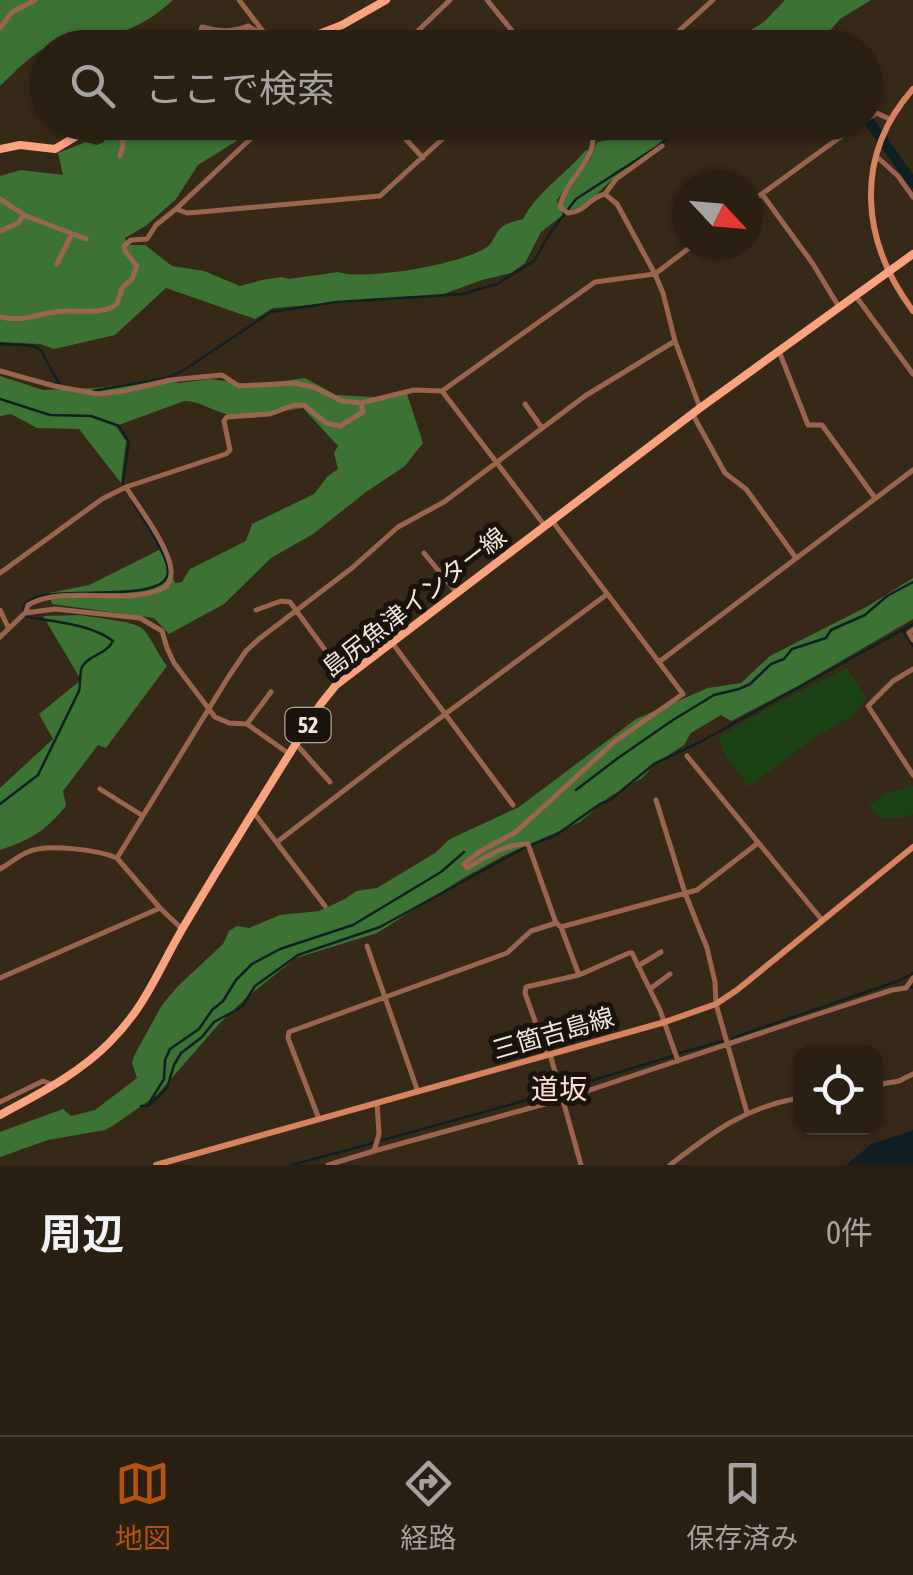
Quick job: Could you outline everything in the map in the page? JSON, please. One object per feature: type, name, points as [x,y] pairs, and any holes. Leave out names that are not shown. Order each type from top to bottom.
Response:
[{"type":"main road","points":[[329,30],[386,0]]},
{"type":"main road","points":[[883,137],[913,89]]},
{"type":"main road","points":[[0,149],[20,145],[56,149],[71,140]]},
{"type":"main road","points":[[882,140],[870,188],[874,232],[888,272],[913,311]]},
{"type":"main road","name":"島尻魚津インター線","points":[[0,1116],[86,1064],[132,1018],[148,996],[182,928],[329,693],[359,665],[456,592],[913,254]]},
{"type":"main road","name":"三箇吉島線","points":[[156,1165],[716,1004],[913,846]]},
{"type":"street","points":[[0,28],[12,12],[34,0]]},
{"type":"street","points":[[238,0],[262,30]]},
{"type":"street","points":[[419,30],[450,0]]},
{"type":"street","points":[[487,0],[511,30]]},
{"type":"street","points":[[680,30],[713,0]]},
{"type":"street","points":[[248,26],[254,30]]},
{"type":"street","points":[[239,30],[248,26]]},
{"type":"street","points":[[246,30],[248,26]]},
{"type":"street","points":[[883,116],[891,120]]},
{"type":"street","points":[[120,156],[123,140]]},
{"type":"street","points":[[0,317],[18,321],[58,311],[102,311],[118,304],[122,288],[137,271],[124,246],[130,240],[147,238],[248,140]]},
{"type":"street","points":[[406,140],[423,158]]},
{"type":"street","points":[[176,209],[187,213],[380,196],[442,140]]},
{"type":"street","points":[[593,140],[592,152],[562,198],[560,207],[568,213],[579,213],[605,194],[616,178],[662,146]]},
{"type":"street","points":[[763,193],[836,140]]},
{"type":"street","points":[[877,151],[913,198]]},
{"type":"street","points":[[605,194],[617,204],[655,274],[696,412],[725,474],[746,489],[796,558]]},
{"type":"street","points":[[763,195],[840,306]]},
{"type":"street","points":[[0,199],[24,215],[86,239]]},
{"type":"street","points":[[0,231],[18,223],[24,215]]},
{"type":"street","points":[[57,264],[72,234]]},
{"type":"street","points":[[0,371],[98,394],[170,380],[222,376],[239,386],[295,383],[342,401],[360,403],[414,390],[442,390],[595,282],[655,274],[673,260]]},
{"type":"street","points":[[855,296],[913,374]]},
{"type":"street","points":[[116,858],[246,651],[398,527],[444,502],[585,396],[675,341]]},
{"type":"street","points":[[779,352],[808,426],[822,425],[875,498]]},
{"type":"street","points":[[442,390],[496,463],[607,594],[683,694],[614,742],[516,832],[464,864],[467,868],[502,849],[528,844],[579,974]]},
{"type":"street","points":[[0,574],[102,498],[226,454],[230,450],[224,421],[227,417],[270,414],[304,405],[326,424],[340,426],[363,412],[360,403]]},
{"type":"street","points":[[525,404],[542,428]]},
{"type":"street","points":[[659,662],[913,470]]},
{"type":"street","points":[[26,614],[28,605],[35,601],[60,596],[155,592],[167,586],[172,573],[170,563],[126,487]]},
{"type":"street","points":[[424,553],[456,592]]},
{"type":"street","points":[[277,842],[607,594]]},
{"type":"street","points":[[256,610],[290,602],[328,654],[359,665]]},
{"type":"street","points":[[0,637],[26,614],[55,609],[140,618],[162,631],[174,663],[215,717],[247,724],[290,754]]},
{"type":"street","points":[[0,610],[8,627]]},
{"type":"street","points":[[913,630],[909,634],[913,640]]},
{"type":"street","points":[[391,641],[513,805]]},
{"type":"street","points":[[913,669],[893,681],[868,706],[913,775]]},
{"type":"street","points":[[247,724],[271,692]]},
{"type":"street","points":[[296,744],[330,782]]},
{"type":"street","points":[[687,756],[822,920]]},
{"type":"street","points":[[100,789],[143,816]]},
{"type":"street","points":[[656,800],[707,948],[716,1004],[748,1112]]},
{"type":"street","points":[[254,812],[325,906]]},
{"type":"street","points":[[319,1119],[289,1032],[507,954],[530,931],[697,890],[758,843]]},
{"type":"street","points":[[0,869],[31,850],[107,854],[116,858],[182,928]]},
{"type":"street","points":[[0,978],[160,908]]},
{"type":"street","points":[[367,946],[418,1092]]},
{"type":"street","points":[[638,966],[662,952]]},
{"type":"street","points":[[582,1165],[526,987],[579,974],[632,953],[678,1060]]},
{"type":"street","points":[[650,989],[670,974]]},
{"type":"street","points":[[328,1165],[906,988],[913,978]]},
{"type":"street","points":[[883,1084],[913,1074]]},
{"type":"street","points":[[0,1102],[43,1081],[54,1085]]},
{"type":"street","points":[[670,1165],[719,1128],[748,1112],[793,1099]]},
{"type":"street","points":[[374,1151],[379,1134],[377,1103]]},
{"type":"green space","points":[[0,0],[173,0],[126,30],[30,30],[30,58],[0,86]]},
{"type":"green space","points":[[785,0],[871,0],[840,19],[830,30],[751,30]]},
{"type":"green space","points":[[237,140],[198,165],[176,199],[147,225],[125,238],[127,245],[145,245],[172,266],[204,271],[240,286],[281,277],[338,272],[391,273],[475,253],[489,245],[503,226],[523,219],[544,191],[586,150],[590,151],[557,200],[563,215],[541,232],[525,263],[511,273],[441,295],[273,308],[255,319],[166,288],[115,335],[54,349],[40,344],[0,342],[0,176],[21,170],[63,175],[58,153],[86,142]]},
{"type":"green space","points":[[665,140],[587,202],[568,211],[562,206],[563,199],[591,158],[597,142]]},
{"type":"green space","points":[[0,376],[43,390],[164,380],[179,383],[210,379],[256,385],[305,378],[336,395],[391,398],[407,394],[423,443],[405,466],[313,534],[271,558],[224,604],[169,634],[154,618],[52,604],[49,593],[89,585],[163,548],[175,583],[182,582],[190,569],[246,541],[252,524],[314,494],[338,469],[334,453],[338,446],[303,408],[238,416],[184,401],[116,426],[126,441],[121,483],[79,429],[37,428],[11,414],[0,416]]},
{"type":"green space","points":[[913,578],[913,619],[731,721],[721,715],[691,733],[684,745],[580,822],[505,855],[377,933],[296,958],[218,1025],[157,1095],[114,1125],[48,1140],[0,1157],[0,1132],[63,1109],[71,1116],[95,1110],[137,1078],[132,1063],[135,1054],[162,1005],[223,944],[229,931],[237,926],[249,928],[280,915],[319,911],[356,891],[377,888],[435,853],[450,839],[519,807],[636,719],[708,688],[741,683],[770,656],[868,606]]},
{"type":"green space","points":[[80,615],[140,627],[167,666],[106,748],[98,745],[63,791],[66,806],[58,815],[37,834],[0,850],[0,788],[53,739],[39,714],[81,680],[43,616]]},
{"type":"green space","points":[[847,668],[866,698],[854,715],[816,736],[749,787],[726,756],[718,737]]},
{"type":"green space","points":[[913,786],[913,813],[905,817],[880,819],[869,805],[887,793]]},
{"type":"shaded area","points":[[913,1130],[913,1165],[846,1165],[871,1144]]},
{"type":"waterway","points":[[92,391],[167,378],[271,312],[337,302],[463,294],[497,284],[534,261],[576,199],[665,140]]},
{"type":"waterway","points":[[882,140],[913,183]]},
{"type":"waterway","points":[[0,344],[28,345],[41,350],[60,385]]},
{"type":"waterway","points":[[0,399],[50,415],[91,416],[119,426],[129,442],[124,486]]},
{"type":"waterway","points":[[0,804],[38,775],[79,691],[82,667],[113,641],[83,627],[28,617],[23,613],[25,604],[43,596],[150,588],[163,582],[168,572],[159,546],[133,502]]},
{"type":"waterway","points":[[576,790],[673,720],[714,695],[750,684],[792,649],[826,638],[831,630],[865,615],[887,596],[913,582]]},
{"type":"waterway","points":[[141,1106],[148,1106],[167,1088],[181,1053],[214,1022],[242,1007],[255,986],[298,955],[380,927],[524,848],[556,835],[610,800],[654,764],[913,624]]},
{"type":"waterway","points":[[904,632],[913,646]]},
{"type":"waterway","points":[[148,1105],[164,1079],[170,1049],[199,1029],[252,964],[280,949],[353,925],[441,872],[464,852]]},
{"type":"waterway","points":[[732,1038],[913,973]]},
{"type":"waterway","points":[[680,1053],[723,1041]]},
{"type":"waterway","points":[[564,1089],[673,1056]]},
{"type":"waterway","points":[[383,1140],[556,1092]]},
{"type":"waterway","points":[[292,1165],[373,1143]]},
{"type":"district","name":"道坂","points":[[559,1089]]}]
